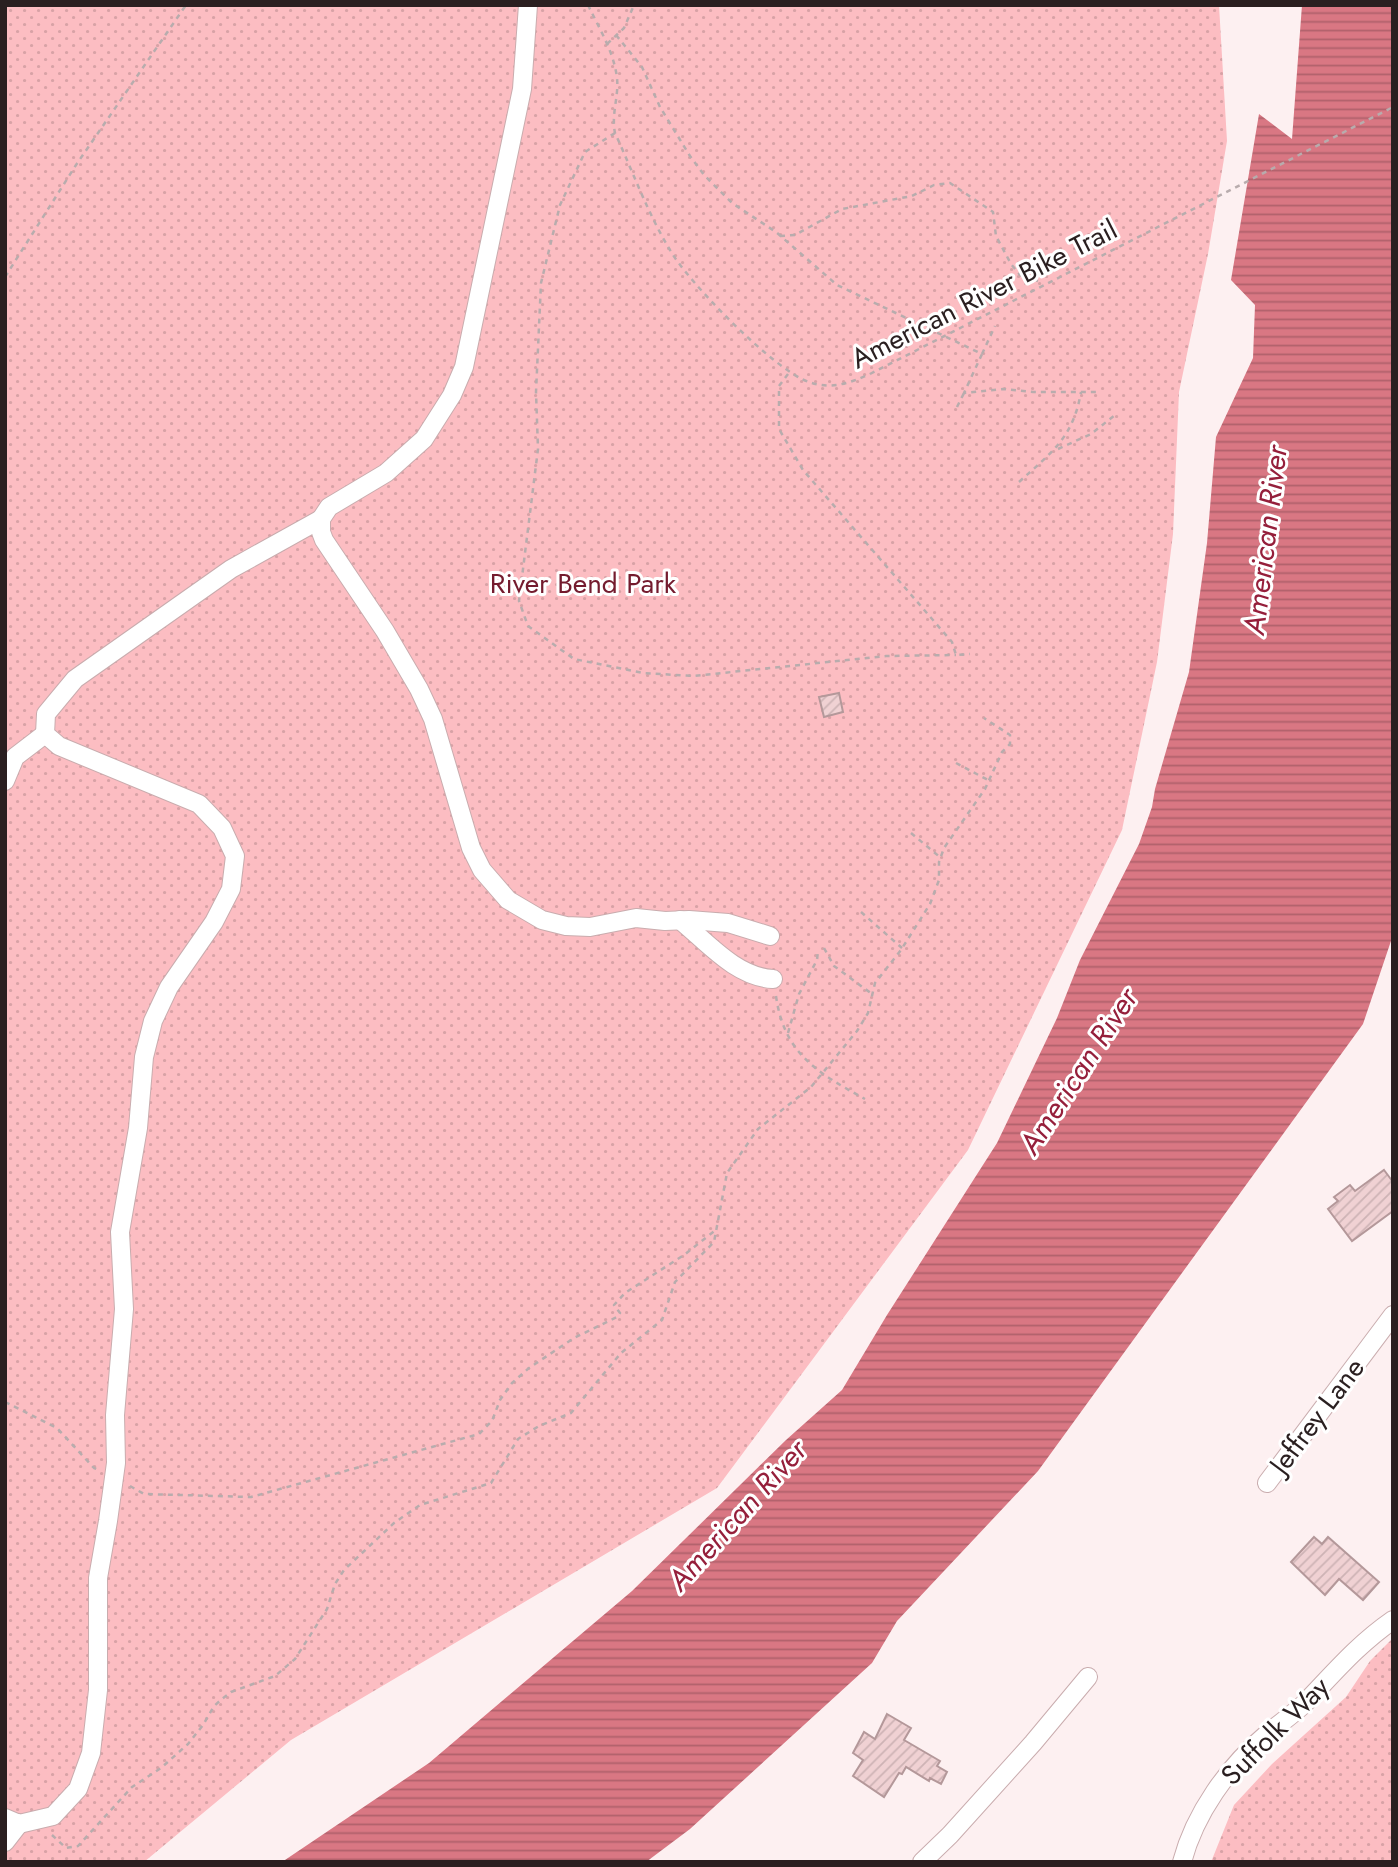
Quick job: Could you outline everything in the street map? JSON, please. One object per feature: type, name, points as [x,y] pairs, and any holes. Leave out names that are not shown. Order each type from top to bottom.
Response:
[{"type":"street","points":[[5,1842],[12,1821],[53,1816],[78,1789],[91,1754],[98,1690],[98,1578],[114,1477],[115,1415],[124,1310],[120,1232],[138,1128],[144,1057],[152,1021],[169,987],[214,922],[231,889],[235,856],[222,828],[199,804],[59,746],[46,734],[46,714],[75,679],[231,569],[321,519],[329,507],[402,461],[424,439],[452,396],[469,346],[522,89],[528,5]]},
{"type":"street","points":[[321,519],[324,540],[385,631],[419,689],[433,719],[471,848],[481,870],[496,889],[528,914],[566,926],[590,927],[636,918],[680,920],[728,923],[770,936]]},
{"type":"street","points":[[5,781],[15,757],[46,734]]},
{"type":"street","points":[[680,920],[744,972],[759,978],[774,979]]},
{"type":"street","name":"Jeffrey Lane","points":[[1267,1483],[1393,1315]]},
{"type":"street","name":"Suffolk Way","points":[[1182,1862],[1206,1806],[1238,1762],[1306,1701],[1354,1650],[1393,1619]]},
{"type":"street","points":[[922,1862],[1024,1753],[1088,1677]]},
{"type":"path","points":[[5,276],[76,165],[186,5]]},
{"type":"path","name":"American River Bike Trail","points":[[588,5],[607,44],[617,80],[613,116],[615,133],[670,252],[694,284],[768,356],[789,373],[823,386],[849,384],[870,374],[1393,107]]},
{"type":"path","points":[[607,44],[624,28],[634,5]]},
{"type":"path","points":[[616,36],[642,67],[666,117],[705,176],[732,203],[780,236],[837,285],[982,354]]},
{"type":"path","points":[[615,133],[585,152],[560,205],[541,283],[536,392],[538,449],[519,601],[528,626],[575,659],[643,673],[693,676],[886,656],[970,654]]},
{"type":"path","points":[[780,236],[795,236],[842,209],[912,196],[934,185],[950,183],[993,212],[996,236],[1011,264],[1020,275],[1038,281]]},
{"type":"path","points":[[957,407],[995,326]]},
{"type":"path","points":[[789,373],[779,386],[779,429],[803,470],[952,642],[956,654]]},
{"type":"path","points":[[964,393],[1003,389],[1033,393],[1100,392]]},
{"type":"path","points":[[1055,451],[1077,414],[1081,391]]},
{"type":"path","points":[[1019,482],[1055,451],[1091,434],[1115,415]]},
{"type":"path","points":[[48,1832],[66,1848],[78,1846],[132,1787],[161,1768],[188,1744],[214,1706],[222,1699],[231,1692],[275,1676],[295,1659],[327,1609],[335,1584],[344,1570],[394,1523],[420,1505],[491,1483],[518,1439],[539,1426],[571,1413],[621,1353],[662,1320],[675,1282],[714,1242],[727,1173],[758,1129],[811,1087],[857,1031],[868,1013],[876,983],[930,904],[939,880],[944,848],[985,789],[1002,752],[1010,744],[1010,735],[985,718]]},
{"type":"path","points":[[956,763],[988,780]]},
{"type":"path","points":[[911,833],[941,858]]},
{"type":"path","points":[[861,912],[902,948]]},
{"type":"path","points":[[824,948],[834,966],[872,994]]},
{"type":"path","points":[[788,1033],[799,994],[817,960],[818,951]]},
{"type":"path","points":[[774,979],[777,1004],[788,1033],[802,1058],[821,1074],[865,1098]]},
{"type":"path","points":[[5,1402],[57,1428],[94,1468],[144,1494],[251,1497],[480,1434],[492,1421],[500,1400],[529,1368],[574,1338],[617,1317],[620,1312],[614,1304],[625,1293],[684,1255],[717,1229]]},
{"type":"green space","name":"River Bend Park","points":[[5,5],[1219,5],[1227,141],[1208,254],[1179,392],[1173,534],[1157,662],[1122,830],[968,1150],[717,1488],[291,1740],[144,1862],[5,1862]]},
{"type":"green space","points":[[1393,1638],[1393,1862],[1211,1862],[1234,1805],[1272,1764],[1346,1697],[1370,1661]]},
{"type":"water","name":"American River","points":[[1302,5],[1393,5],[1393,935],[1363,1024],[1038,1471],[897,1621],[872,1663],[690,1829],[646,1862],[282,1862],[429,1763],[632,1591],[786,1440],[842,1390],[997,1143],[1057,1018],[1080,960],[1139,844],[1152,807],[1189,672],[1207,543],[1216,437],[1253,358],[1255,305],[1231,280],[1259,114],[1292,139]]},
{"type":"building","points":[[839,693],[843,712],[824,717],[819,697]]},
{"type":"building","points":[[1384,1170],[1393,1182],[1393,1211],[1352,1241],[1328,1209],[1338,1201],[1334,1197],[1350,1185],[1355,1191]]},
{"type":"building","points":[[1314,1537],[1322,1544],[1328,1537],[1379,1582],[1363,1600],[1339,1579],[1325,1595],[1291,1562]]},
{"type":"building","points":[[887,1714],[911,1728],[904,1740],[940,1761],[937,1766],[947,1772],[941,1784],[930,1778],[929,1781],[906,1767],[884,1797],[853,1776],[863,1760],[853,1753],[864,1732],[875,1739]]}]
